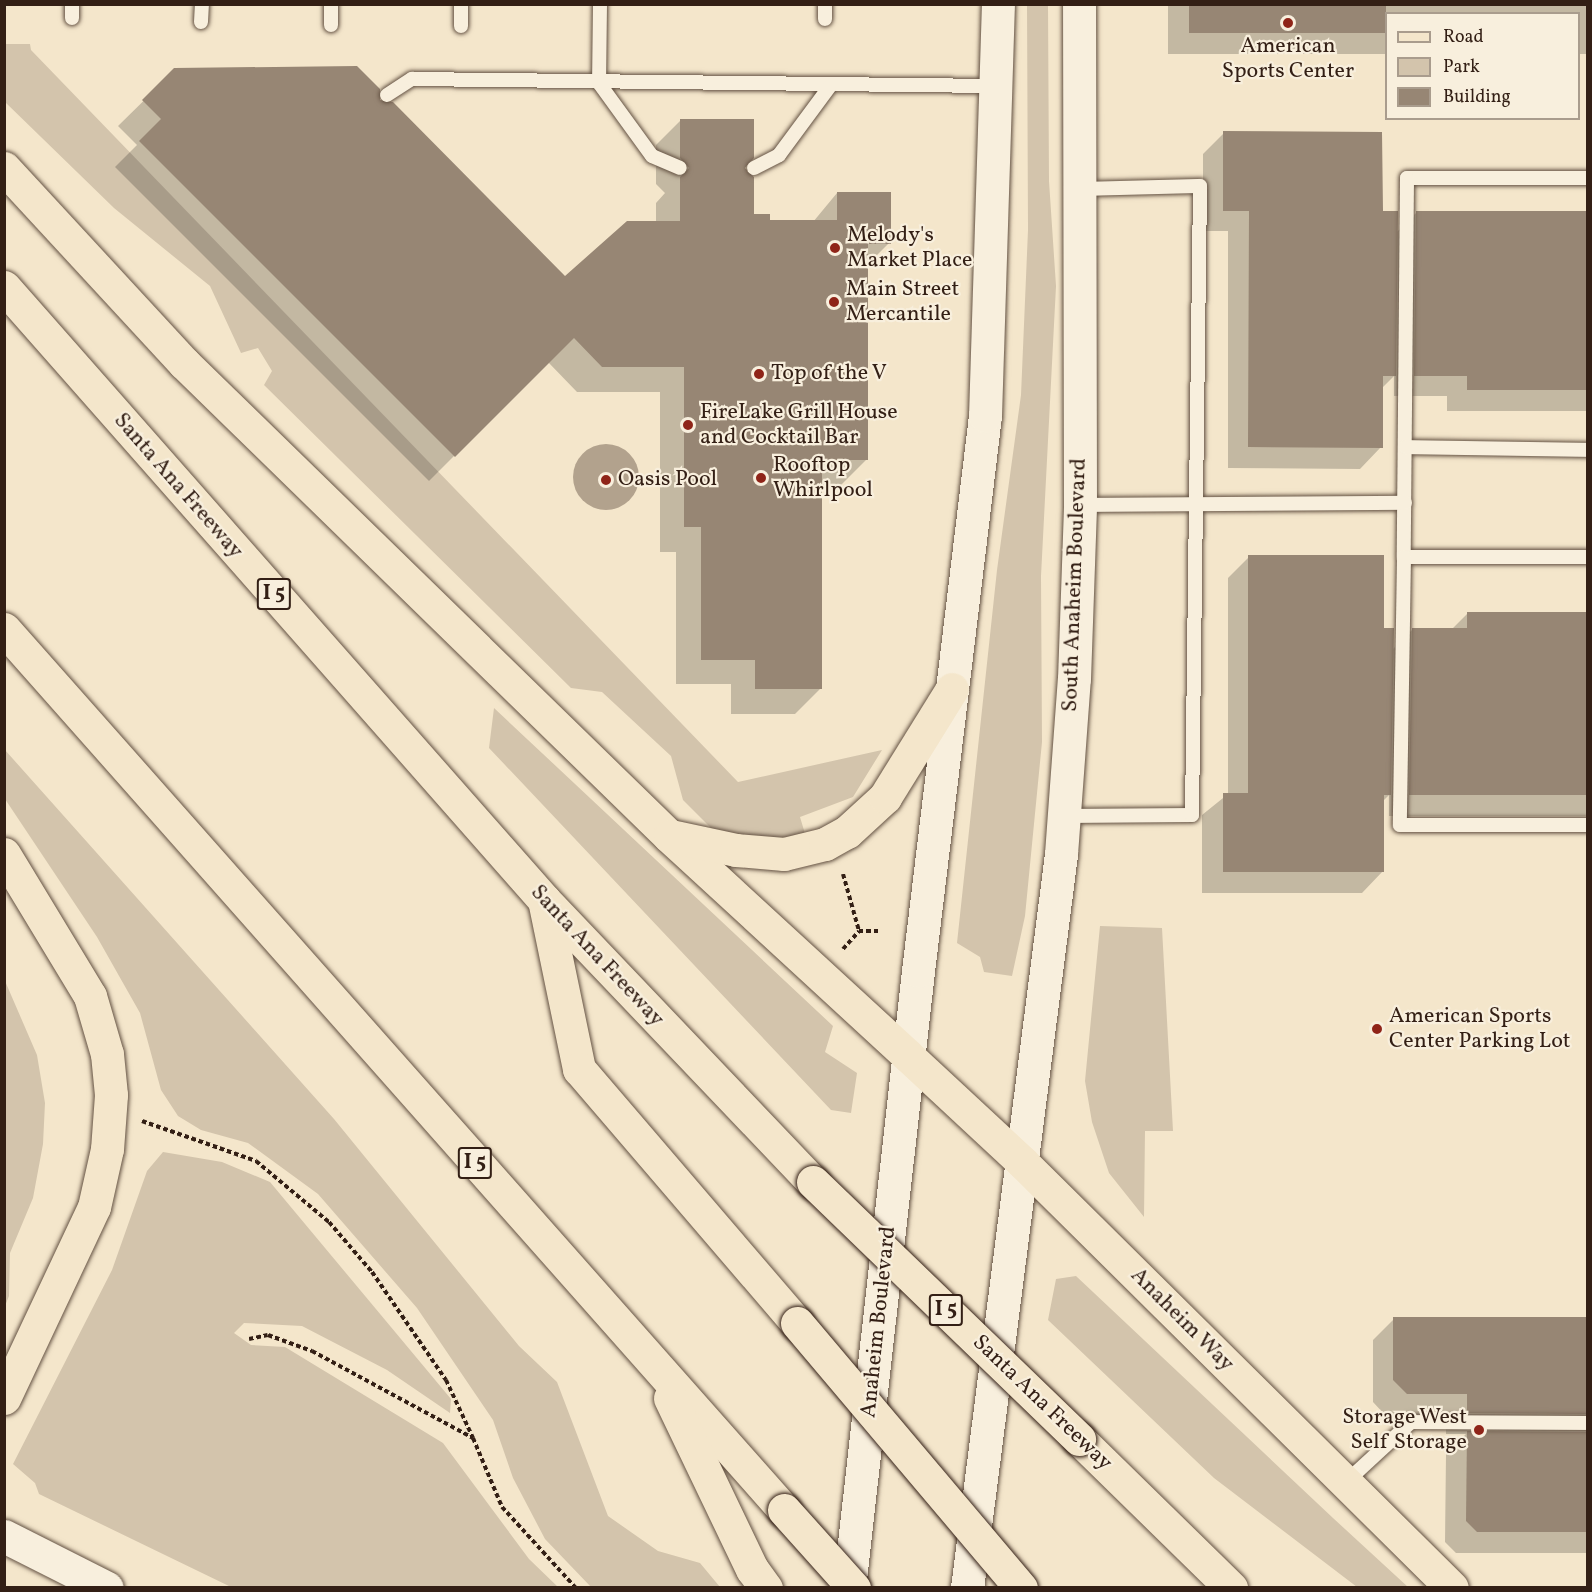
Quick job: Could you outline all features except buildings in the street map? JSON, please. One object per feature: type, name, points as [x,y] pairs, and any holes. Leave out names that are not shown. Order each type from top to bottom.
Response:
[{"type":"main road","points":[[908,1056],[986,416],[992,299],[998,4]]},
{"type":"main road","name":"South Anaheim Boulevard","points":[[1022,1162],[1064,816],[1080,505],[1078,4]]},
{"type":"main road","name":"Anaheim Way","points":[[4,168],[184,363],[669,836],[1022,1162],[1452,1587]]},
{"type":"main road","name":"Santa Ana Freeway","points":[[4,287],[544,900],[813,1182],[1231,1587]]},
{"type":"main road","name":"I 5","points":[[4,629],[854,1587]]},
{"type":"main road","points":[[669,836],[736,850],[784,854],[825,844],[847,832],[885,797],[952,689]]},
{"type":"main road","points":[[4,854],[90,996],[107,1054],[111,1112],[104,1170],[94,1207],[4,1398]]},
{"type":"main road","points":[[544,900],[579,1069],[1021,1587]]},
{"type":"main road","name":"Anaheim Boulevard","points":[[849,1587],[908,1056]]},
{"type":"main road","points":[[967,1587],[1022,1162]]},
{"type":"main road","points":[[652,1361],[759,1578]]},
{"type":"main road","points":[[4,1536],[107,1587]]},
{"type":"lane","points":[[201,22],[202,4]]},
{"type":"lane","points":[[331,4],[331,25]]},
{"type":"lane","points":[[461,4],[461,26]]},
{"type":"lane","points":[[600,4],[599,83],[652,156],[680,168]]},
{"type":"lane","points":[[825,4],[825,20]]},
{"type":"lane","points":[[387,95],[412,79],[830,86],[998,86]]},
{"type":"lane","points":[[754,168],[779,155],[830,86]]},
{"type":"lane","points":[[1587,178],[1407,178],[1406,447],[1400,825],[1587,825]]},
{"type":"lane","points":[[1064,816],[1192,815],[1200,186],[1078,189]]},
{"type":"lane","points":[[1406,447],[1587,450]]},
{"type":"lane","points":[[1080,505],[1405,503]]},
{"type":"lane","points":[[1404,557],[1587,556]]},
{"type":"lane","points":[[1346,1482],[1411,1422],[1587,1423]]},
{"type":"path","points":[[843,874],[859,931]]},
{"type":"path","points":[[841,951],[859,931],[878,931]]},
{"type":"path","points":[[111,1112],[256,1161],[329,1222],[372,1272],[446,1380],[502,1506],[576,1587]]},
{"type":"path","points":[[249,1339],[268,1335],[312,1351],[473,1438]]},
{"type":"green space","points":[[1027,5],[1048,5],[1049,181],[1056,286],[1041,576],[1042,742],[1025,916],[1012,976],[984,972],[980,957],[957,943],[997,570],[1021,395],[1028,230]]},
{"type":"green space","points":[[5,44],[30,44],[31,50],[738,782],[882,750],[853,797],[800,817],[806,837],[735,842],[711,828],[683,800],[671,756],[602,692],[571,688],[264,385],[272,371],[258,348],[241,353],[210,286],[114,208],[5,102]]},
{"type":"green space","points":[[494,708],[833,1026],[825,1052],[857,1073],[851,1113],[831,1110],[489,748]]},
{"type":"green space","points":[[5,750],[334,1119],[519,1346],[557,1382],[608,1516],[658,1551],[700,1563],[720,1587],[591,1587],[545,1539],[513,1478],[493,1420],[417,1308],[318,1194],[248,1143],[201,1130],[178,1116],[161,1090],[140,1013],[97,937],[5,799]]},
{"type":"green space","points":[[1100,926],[1162,928],[1173,1131],[1145,1131],[1144,1217],[1109,1173],[1092,1122],[1085,1081]]},
{"type":"green space","points":[[5,981],[37,1055],[45,1103],[43,1144],[33,1198],[10,1253],[9,1296],[5,1306]]},
{"type":"green space","points":[[163,1152],[222,1162],[270,1182],[451,1399],[450,1413],[387,1370],[302,1326],[244,1323],[234,1333],[251,1345],[285,1347],[443,1443],[529,1559],[558,1587],[231,1587],[39,1494],[35,1483],[13,1464],[112,1270],[147,1171]]},
{"type":"green space","points":[[1076,1276],[1408,1587],[1357,1587],[1214,1478],[1048,1320],[1056,1279]]},
{"type":"shaded area","name":"Oasis Pool","points":[[600,444],[612,444],[624,449],[634,459],[639,477],[637,490],[624,505],[612,510],[600,510],[588,505],[578,495],[573,483],[573,471],[578,459],[588,449]]},
{"type":"place","name":"American Sports Center","points":[[1288,23]]},
{"type":"place","name":"Melody's Market Place","points":[[835,248]]},
{"type":"place","name":"Main Street Mercantile","points":[[834,302]]},
{"type":"place","name":"Top of the V","points":[[759,374]]},
{"type":"place","name":"FireLake Grill House and Cocktail Bar","points":[[688,425]]},
{"type":"place","name":"Rooftop Whirlpool","points":[[761,478]]},
{"type":"place","name":"Oasis Pool","points":[[606,480]]},
{"type":"place","name":"American Sports Center Parking Lot","points":[[1377,1029]]},
{"type":"place","name":"Storage West Self Storage","points":[[1479,1430]]}]
